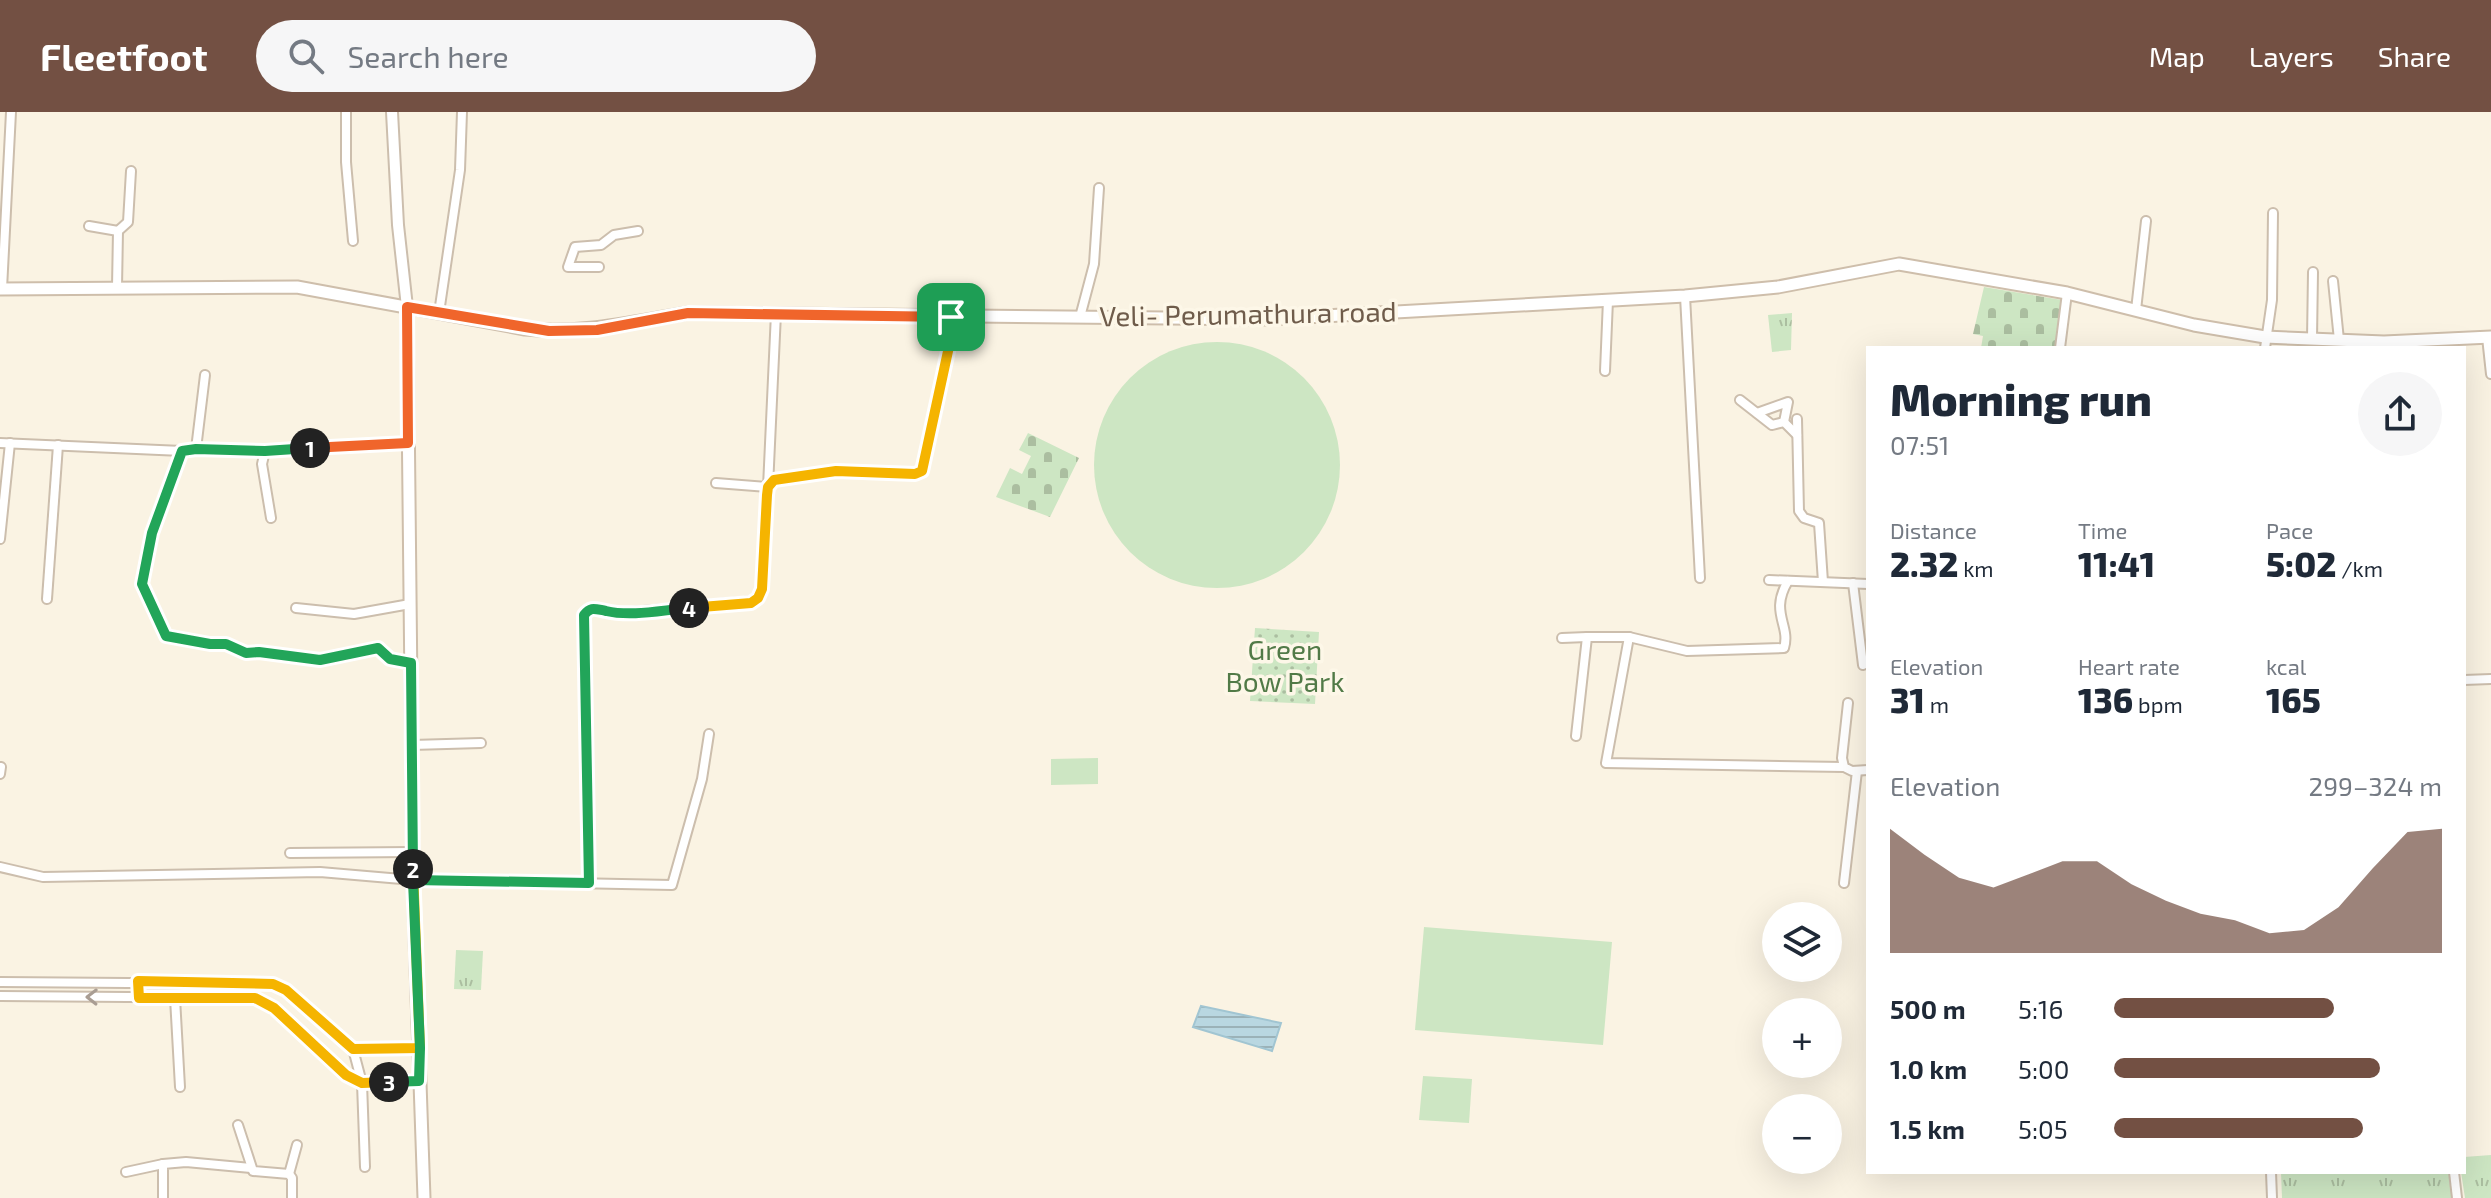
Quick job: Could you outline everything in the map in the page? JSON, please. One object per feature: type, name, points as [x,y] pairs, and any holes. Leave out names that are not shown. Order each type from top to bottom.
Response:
[{"type":"main road","name":"Veli- Perumathura road","points":[[1,289],[297,287],[549,331],[597,330],[688,313],[1268,319],[1685,296],[1778,287],[1899,264],[2067,293],[2265,342],[2312,339],[2384,345],[2489,337]]},
{"type":"main road","points":[[407,307],[413,880],[424,1198]]},
{"type":"street","points":[[1,289],[11,112]]},
{"type":"street","points":[[346,112],[346,162],[353,241]]},
{"type":"street","points":[[392,112],[398,225],[407,307]]},
{"type":"street","points":[[439,313],[460,170],[462,112]]},
{"type":"street","points":[[117,287],[118,231],[128,222],[131,171]]},
{"type":"street","points":[[1080,317],[1094,264],[1099,188]]},
{"type":"street","points":[[2265,342],[2272,300],[2273,213]]},
{"type":"street","points":[[2136,310],[2146,221]]},
{"type":"street","points":[[89,226],[118,231]]},
{"type":"street","points":[[599,267],[568,267],[575,247],[601,245],[614,235],[638,231]]},
{"type":"street","points":[[2312,339],[2313,272]]},
{"type":"street","points":[[2333,281],[2339,340]]},
{"type":"street","points":[[2060,346],[2067,293]]},
{"type":"street","points":[[1685,296],[1700,578]]},
{"type":"street","points":[[1605,371],[1608,300]]},
{"type":"street","points":[[589,883],[584,615],[595,608],[621,613],[755,601],[762,589],[776,313]]},
{"type":"street","points":[[716,483],[768,487],[780,478],[836,471],[915,474],[922,471],[950,342],[951,317]]},
{"type":"street","points":[[2489,337],[2491,374]]},
{"type":"street","points":[[196,449],[205,375]]},
{"type":"street","points":[[1740,400],[1772,425],[1784,422]]},
{"type":"street","points":[[1757,413],[1788,402],[1784,422]]},
{"type":"street","points":[[1797,419],[1799,511],[1804,518],[1819,523],[1823,582]]},
{"type":"street","points":[[1784,422],[1797,435]]},
{"type":"street","points":[[0,539],[5,443],[182,451],[265,451],[408,443]]},
{"type":"street","points":[[47,599],[58,445]]},
{"type":"street","points":[[182,451],[152,533],[142,584],[166,636],[226,644],[246,653],[320,660],[378,648],[390,659],[411,663]]},
{"type":"street","points":[[265,451],[262,464],[271,518]]},
{"type":"street","points":[[1769,580],[1866,584]]},
{"type":"street","points":[[1562,638],[1629,637],[1687,651],[1784,648],[1786,639],[1780,624],[1779,595],[1788,581]]},
{"type":"street","points":[[1853,583],[1863,665]]},
{"type":"street","points":[[296,608],[354,614],[410,604]]},
{"type":"street","points":[[1576,736],[1587,637]]},
{"type":"street","points":[[1629,637],[1606,763],[1844,767],[1866,770]]},
{"type":"street","points":[[2466,680],[2491,679]]},
{"type":"street","points":[[1844,767],[1842,758],[1848,703]]},
{"type":"street","points":[[0,867],[43,877],[320,872],[413,880],[672,885],[702,779],[709,734]]},
{"type":"street","points":[[412,745],[481,743]]},
{"type":"street","points":[[0,774],[1,767]]},
{"type":"street","points":[[1844,883],[1857,771]]},
{"type":"street","points":[[290,853],[413,852]]},
{"type":"street","points":[[138,981],[139,998]]},
{"type":"street","points":[[0,982],[273,984],[286,990],[353,1049],[362,1083],[365,1167]]},
{"type":"street","points":[[0,996],[255,998],[293,1025],[346,1075],[362,1083],[419,1081]]},
{"type":"street","points":[[175,998],[180,1087]]},
{"type":"street","points":[[353,1049],[420,1048]]},
{"type":"street","points":[[238,1125],[251,1168]]},
{"type":"street","points":[[292,1198],[292,1178],[289,1174],[297,1145]]},
{"type":"street","points":[[126,1172],[186,1162],[289,1174]]},
{"type":"street","points":[[163,1164],[163,1198]]},
{"type":"street","points":[[2271,1174],[2272,1198]]},
{"type":"street","points":[[2454,1174],[2457,1198]]},
{"type":"green space","points":[[1984,287],[2062,300],[2055,346],[1981,346],[1983,336],[1973,334]]},
{"type":"green space","points":[[1792,313],[1791,350],[1772,352],[1768,315]]},
{"type":"green space","points":[[1217,342],[1241,344],[1264,351],[1286,362],[1304,378],[1320,396],[1331,418],[1338,441],[1338,489],[1331,512],[1320,534],[1304,552],[1286,568],[1264,579],[1241,586],[1217,588],[1193,586],[1170,579],[1148,568],[1130,552],[1114,534],[1103,512],[1096,489],[1094,465],[1096,441],[1103,418],[1114,396],[1130,378],[1148,362],[1170,351],[1193,344]]},
{"type":"green space","points":[[1028,433],[1079,458],[1050,517],[996,497],[1010,468],[1022,474],[1031,456],[1019,450]]},
{"type":"green space","name":"Green Bow Park","points":[[1255,628],[1319,632],[1315,704],[1250,701]]},
{"type":"green space","points":[[1098,758],[1098,784],[1051,785],[1051,759]]},
{"type":"green space","points":[[1424,927],[1612,942],[1603,1045],[1415,1030]]},
{"type":"green space","points":[[456,950],[483,951],[481,990],[454,989]]},
{"type":"green space","points":[[1423,1076],[1472,1079],[1469,1123],[1419,1120]]},
{"type":"green space","points":[[2491,1155],[2491,1198],[2465,1198],[2461,1174],[2466,1174],[2466,1157]]},
{"type":"green space","points":[[2281,1174],[2450,1174],[2452,1198],[2282,1198]]},
{"type":"water","points":[[1201,1006],[1281,1023],[1272,1051],[1193,1027]]},
{"type":"route","points":[[951,317],[688,313],[597,330],[549,331],[407,307],[408,443],[265,451],[182,451],[161,502],[142,584],[166,636],[226,644],[246,653],[320,660],[378,648],[390,659],[411,663],[413,880],[420,1048],[353,1049],[286,990],[273,984],[138,981],[139,998],[255,998],[274,1008],[346,1075],[362,1083],[419,1081],[420,1048],[417,964],[413,880],[589,883],[583,622],[586,611],[595,608],[621,613],[755,601],[762,589],[767,495],[768,487],[774,480],[836,471],[915,474],[922,471],[950,342],[951,317]]}]
